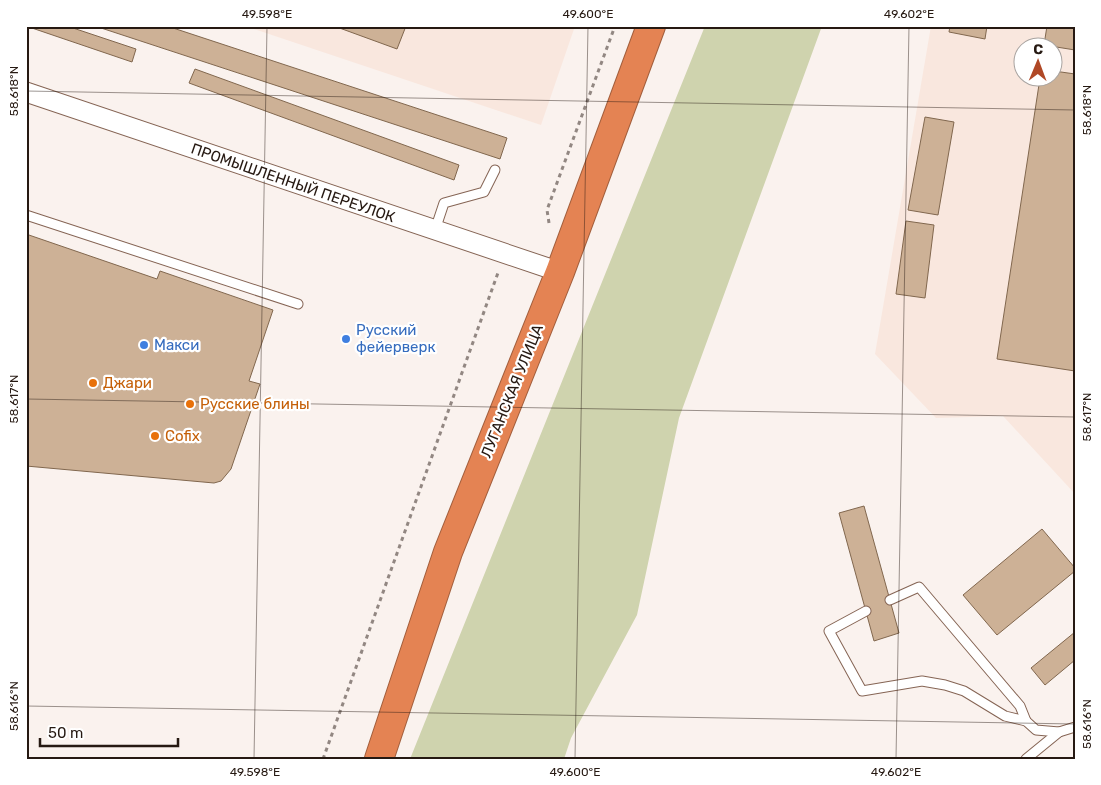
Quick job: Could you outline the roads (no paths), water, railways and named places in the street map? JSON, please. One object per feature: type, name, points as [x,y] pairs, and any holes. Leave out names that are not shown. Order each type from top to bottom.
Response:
[{"type":"highway","name":"ЛУГАНСКАЯ УЛИЦА","points":[[379,756],[448,552],[560,272],[651,26]]},
{"type":"street","name":"ПРОМЫШЛЕННЫЙ ПЕРЕУЛОК","points":[[26,92],[560,272]]},
{"type":"lane","points":[[435,230],[444,203],[484,192],[495,170]]},
{"type":"lane","points":[[26,215],[298,304]]},
{"type":"lane","points":[[890,600],[919,587],[1020,706],[1026,721],[1036,730],[1059,732]]},
{"type":"lane","points":[[866,611],[829,631],[862,691],[922,681],[944,685],[964,690],[1005,716],[1026,721]]},
{"type":"lane","points":[[1026,759],[1059,732],[1075,727]]},
{"type":"place","name":"Русский фейерверк","points":[[346,339]]},
{"type":"place","name":"Макси","points":[[144,345]]},
{"type":"place","name":"Джари","points":[[93,383]]},
{"type":"place","name":"Русские блины","points":[[190,404]]},
{"type":"place","name":"Cofix","points":[[155,436]]}]
